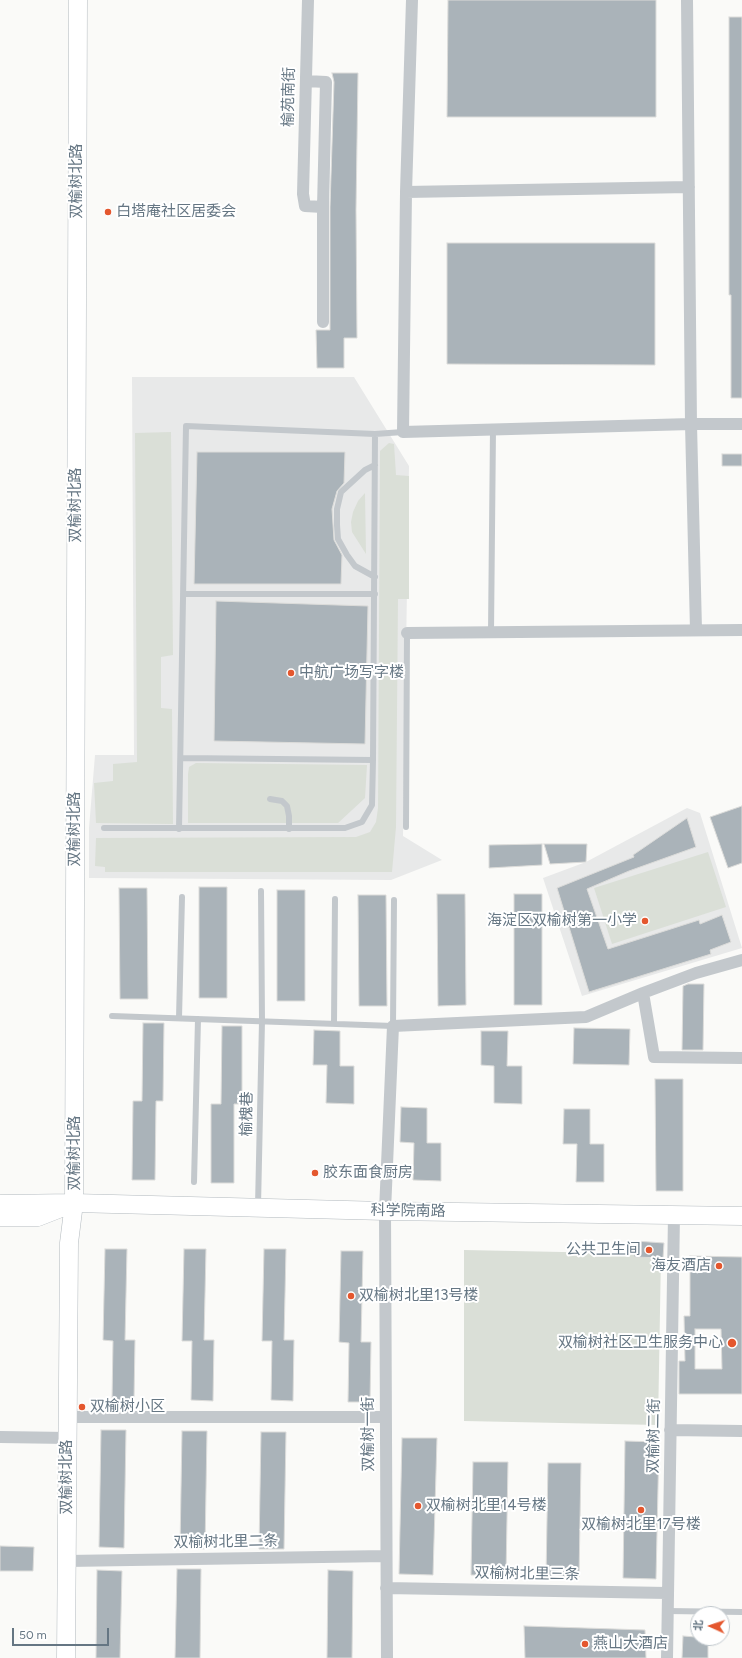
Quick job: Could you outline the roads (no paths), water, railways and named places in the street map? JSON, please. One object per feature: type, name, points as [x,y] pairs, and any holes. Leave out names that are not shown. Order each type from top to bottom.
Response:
[{"type":"street","name":"双榆树北路","points":[[66,1658],[69,1243],[74,1203],[78,0]]},
{"type":"street","name":"榆苑南街","points":[[308,0],[303,194],[305,206],[323,207]]},
{"type":"street","points":[[412,0],[406,192],[403,432],[742,424]]},
{"type":"street","points":[[687,0],[696,630]]},
{"type":"street","points":[[306,81],[326,82],[323,207],[323,322]]},
{"type":"street","points":[[406,192],[689,187]]},
{"type":"street","points":[[407,633],[742,630]]},
{"type":"street","points":[[393,1026],[586,1018],[643,992],[696,973],[742,960]]},
{"type":"street","points":[[643,992],[654,1057],[742,1058]]},
{"type":"street","name":"双榆树一街","points":[[387,1658],[385,1211],[393,1026]]},
{"type":"street","name":"科学院南路","points":[[0,1217],[38,1217],[74,1203]]},
{"type":"street","name":"科学院南路","points":[[0,1204],[74,1203],[385,1211],[742,1216]]},
{"type":"street","name":"双榆树二街","points":[[667,1658],[674,1215]]},
{"type":"street","points":[[68,1417],[385,1417]]},
{"type":"street","points":[[670,1430],[742,1432]]},
{"type":"street","points":[[0,1437],[68,1438]]},
{"type":"street","name":"双榆树北里二条","points":[[67,1561],[386,1556]]},
{"type":"street","name":"双榆树北里三条","points":[[386,1588],[667,1593]]},
{"type":"lane","points":[[180,829],[186,426],[375,434],[403,432]]},
{"type":"lane","points":[[491,632],[493,429]]},
{"type":"lane","points":[[104,828],[345,828],[362,822],[372,805],[374,760],[375,434]]},
{"type":"lane","points":[[375,465],[365,470],[341,492],[337,509],[338,539],[355,566],[375,577]]},
{"type":"lane","points":[[183,594],[375,594]]},
{"type":"lane","points":[[406,827],[407,633]]},
{"type":"lane","points":[[182,758],[374,760]]},
{"type":"lane","points":[[270,799],[282,801],[286,806],[289,816],[289,829]]},
{"type":"lane","name":"榆槐巷","points":[[258,1208],[262,1021],[261,891]]},
{"type":"lane","points":[[179,1018],[182,897]]},
{"type":"lane","points":[[334,1024],[336,899]]},
{"type":"lane","points":[[112,1016],[393,1026],[394,900]]},
{"type":"lane","points":[[194,1182],[198,1019]]},
{"type":"lane","points":[[667,1611],[742,1612]]},
{"type":"place","name":"白塔庵社区居委会","points":[[108,212]]},
{"type":"place","name":"中航广场写字楼","points":[[291,673]]},
{"type":"place","name":"海淀区双榆树第一小学","points":[[645,921]]},
{"type":"place","name":"胶东面食厨房","points":[[315,1173]]},
{"type":"place","name":"公共卫生间","points":[[649,1250]]},
{"type":"place","name":"海友酒店","points":[[719,1266]]},
{"type":"place","name":"双榆树北里13号楼","points":[[351,1296]]},
{"type":"place","name":"双榆树社区卫生服务中心","points":[[732,1343]]},
{"type":"place","name":"双榆树小区","points":[[82,1407]]},
{"type":"place","name":"双榆树北里14号楼","points":[[418,1506]]},
{"type":"place","name":"双榆树北里17号楼","points":[[641,1510]]},
{"type":"place","name":"燕山大酒店","points":[[585,1644]]}]
